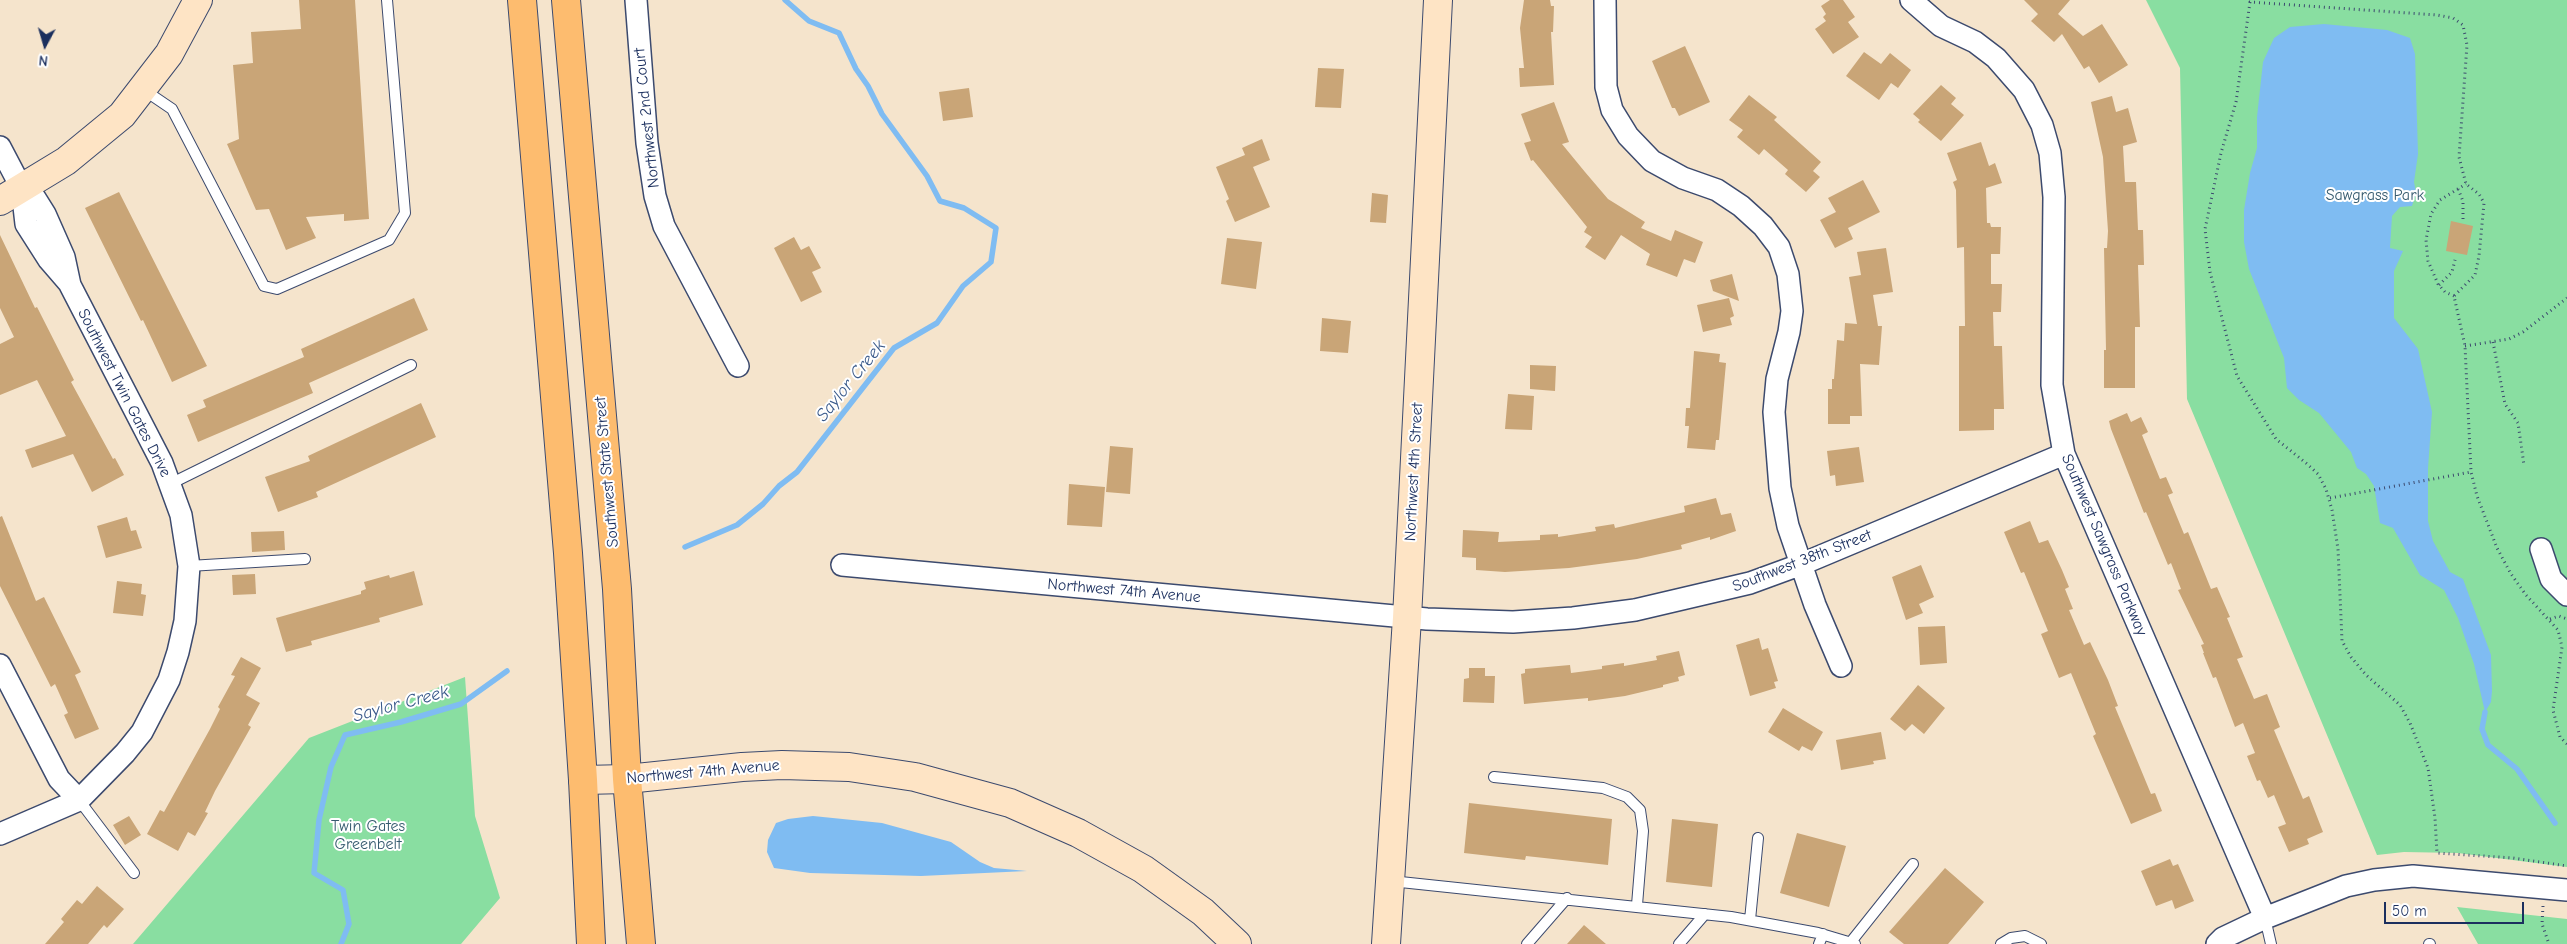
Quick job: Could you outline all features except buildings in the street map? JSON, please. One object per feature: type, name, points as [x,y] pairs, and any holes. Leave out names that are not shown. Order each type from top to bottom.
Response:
[{"type":"main road","points":[[522,0],[568,553],[583,780],[591,944]]},
{"type":"main road","name":"Southwest State Street","points":[[566,0],[616,579],[627,780],[641,944]]},
{"type":"street","points":[[0,147],[11,195],[89,145],[122,115],[144,89],[170,54],[198,0]]},
{"type":"street","name":"Northwest 2nd Court","points":[[636,0],[647,143],[655,196],[664,226],[738,366]]},
{"type":"street","name":"Northwest 4th Street","points":[[1386,944],[1407,618],[1438,0]]},
{"type":"street","points":[[1605,0],[1606,87],[1612,110],[1628,136],[1652,161],[1683,178],[1716,190],[1741,206],[1764,226],[1779,247],[1788,274],[1792,311],[1790,332],[1776,380],[1774,412],[1780,488],[1788,526],[1815,605],[1841,666]]},
{"type":"street","name":"Southwest Sawgrass Parkway","points":[[1911,0],[1941,26],[1975,42],[1996,58],[2024,90],[2042,125],[2050,153],[2054,197],[2052,385],[2064,454],[2265,918]]},
{"type":"street","name":"Southwest Twin Gates Drive","points":[[0,834],[79,800],[142,732],[161,696],[178,652],[185,621],[189,566],[183,524],[170,484],[150,437],[70,285],[49,260],[26,224],[11,195]]},
{"type":"street","name":"Southwest 38th Street","points":[[1407,618],[1513,622],[1582,617],[1635,610],[1692,598],[1750,583],[1802,564],[2064,454]]},
{"type":"street","points":[[2541,549],[2551,579],[2567,595]]},
{"type":"street","name":"Northwest 74th Avenue","points":[[842,565],[1407,618]]},
{"type":"street","points":[[0,665],[59,779],[79,800]]},
{"type":"street","name":"Northwest 74th Avenue","points":[[583,780],[627,780],[742,767],[782,765],[849,767],[915,777],[1010,803],[1078,833],[1143,869],[1203,912],[1237,944]]},
{"type":"street","points":[[2217,944],[2223,938],[2265,918],[2346,886],[2413,876],[2567,890]]},
{"type":"lane","points":[[144,89],[172,110],[264,286],[277,289],[389,240],[405,213],[388,0]]},
{"type":"lane","points":[[170,484],[412,365]]},
{"type":"lane","points":[[189,566],[305,559]]},
{"type":"lane","points":[[1494,777],[1603,788],[1627,797],[1640,810],[1643,831],[1637,905]]},
{"type":"lane","points":[[79,800],[134,873]]},
{"type":"lane","points":[[1750,920],[1758,838]]},
{"type":"lane","points":[[1390,881],[1637,905],[1750,920],[1821,939],[1853,943],[1913,864]]},
{"type":"lane","points":[[1526,944],[1567,898]]},
{"type":"lane","points":[[1678,944],[1705,914]]},
{"type":"lane","points":[[2265,918],[2271,944]]},
{"type":"lane","points":[[2001,944],[2011,938],[2025,936],[2041,944]]},
{"type":"path","points":[[2454,296],[2474,276],[2479,256],[2484,203],[2479,194],[2466,184],[2459,157],[2468,45],[2463,25],[2453,18],[2437,15],[2250,1],[2236,102],[2221,153],[2205,229],[2207,249],[2237,376],[2276,439],[2318,474],[2330,498],[2338,549],[2342,640],[2351,657],[2366,675],[2400,705],[2410,723],[2428,768],[2435,818],[2437,853],[2513,858],[2567,866]]},
{"type":"path","points":[[2466,184],[2440,200],[2432,214],[2427,229],[2426,251],[2439,286],[2454,296],[2465,346],[2471,472],[2480,505],[2496,548],[2511,574],[2526,595],[2550,619],[2558,630],[2562,647],[2553,710],[2558,731],[2567,744]]},
{"type":"path","points":[[2458,189],[2463,201],[2463,220]]},
{"type":"path","points":[[2439,286],[2452,272],[2456,256]]},
{"type":"path","points":[[2465,346],[2510,339],[2523,332],[2567,298]]},
{"type":"path","points":[[2493,342],[2505,404],[2518,423],[2524,465]]},
{"type":"path","points":[[2330,498],[2471,472]]},
{"type":"path","points":[[2550,619],[2559,616],[2567,618]]},
{"type":"green space","name":"Sawgrass Park","points":[[2146,0],[2567,0],[2567,867],[2458,853],[2404,852],[2377,855],[2187,399],[2180,68]]},
{"type":"green space","name":"Twin Gates Greenbelt","points":[[465,677],[475,816],[500,898],[461,944],[133,944],[309,738]]},
{"type":"green space","points":[[2457,907],[2567,919],[2567,944],[2478,944]]},
{"type":"water","points":[[2324,24],[2387,30],[2410,38],[2415,54],[2418,154],[2414,182],[2416,192],[2412,206],[2400,207],[2392,216],[2390,248],[2403,251],[2394,271],[2394,318],[2418,349],[2432,412],[2428,468],[2428,521],[2433,541],[2450,572],[2463,579],[2491,655],[2491,702],[2485,712],[2474,664],[2458,618],[2444,590],[2420,575],[2393,528],[2380,523],[2374,486],[2366,474],[2357,468],[2351,452],[2319,413],[2299,400],[2287,388],[2284,358],[2249,269],[2244,242],[2244,210],[2250,173],[2257,148],[2257,117],[2263,62],[2274,38],[2290,27]]},
{"type":"water","points":[[813,816],[882,823],[951,842],[980,862],[994,868],[1027,871],[921,876],[810,873],[774,868],[767,852],[768,840],[776,823],[788,819]]},
{"type":"waterway","name":"Saylor Creek","points":[[685,547],[737,525],[763,504],[779,486],[797,472],[894,348],[937,323],[963,286],[991,262],[996,228],[964,208],[940,201],[927,176],[882,114],[868,86],[856,69],[839,33],[809,21],[785,0]]},
{"type":"waterway","name":"Saylor Creek","points":[[341,944],[349,924],[343,890],[314,873],[319,820],[331,767],[345,735],[401,722],[461,704],[507,671]]},
{"type":"waterway","points":[[2485,712],[2482,729],[2488,745],[2517,769],[2555,823]]}]
